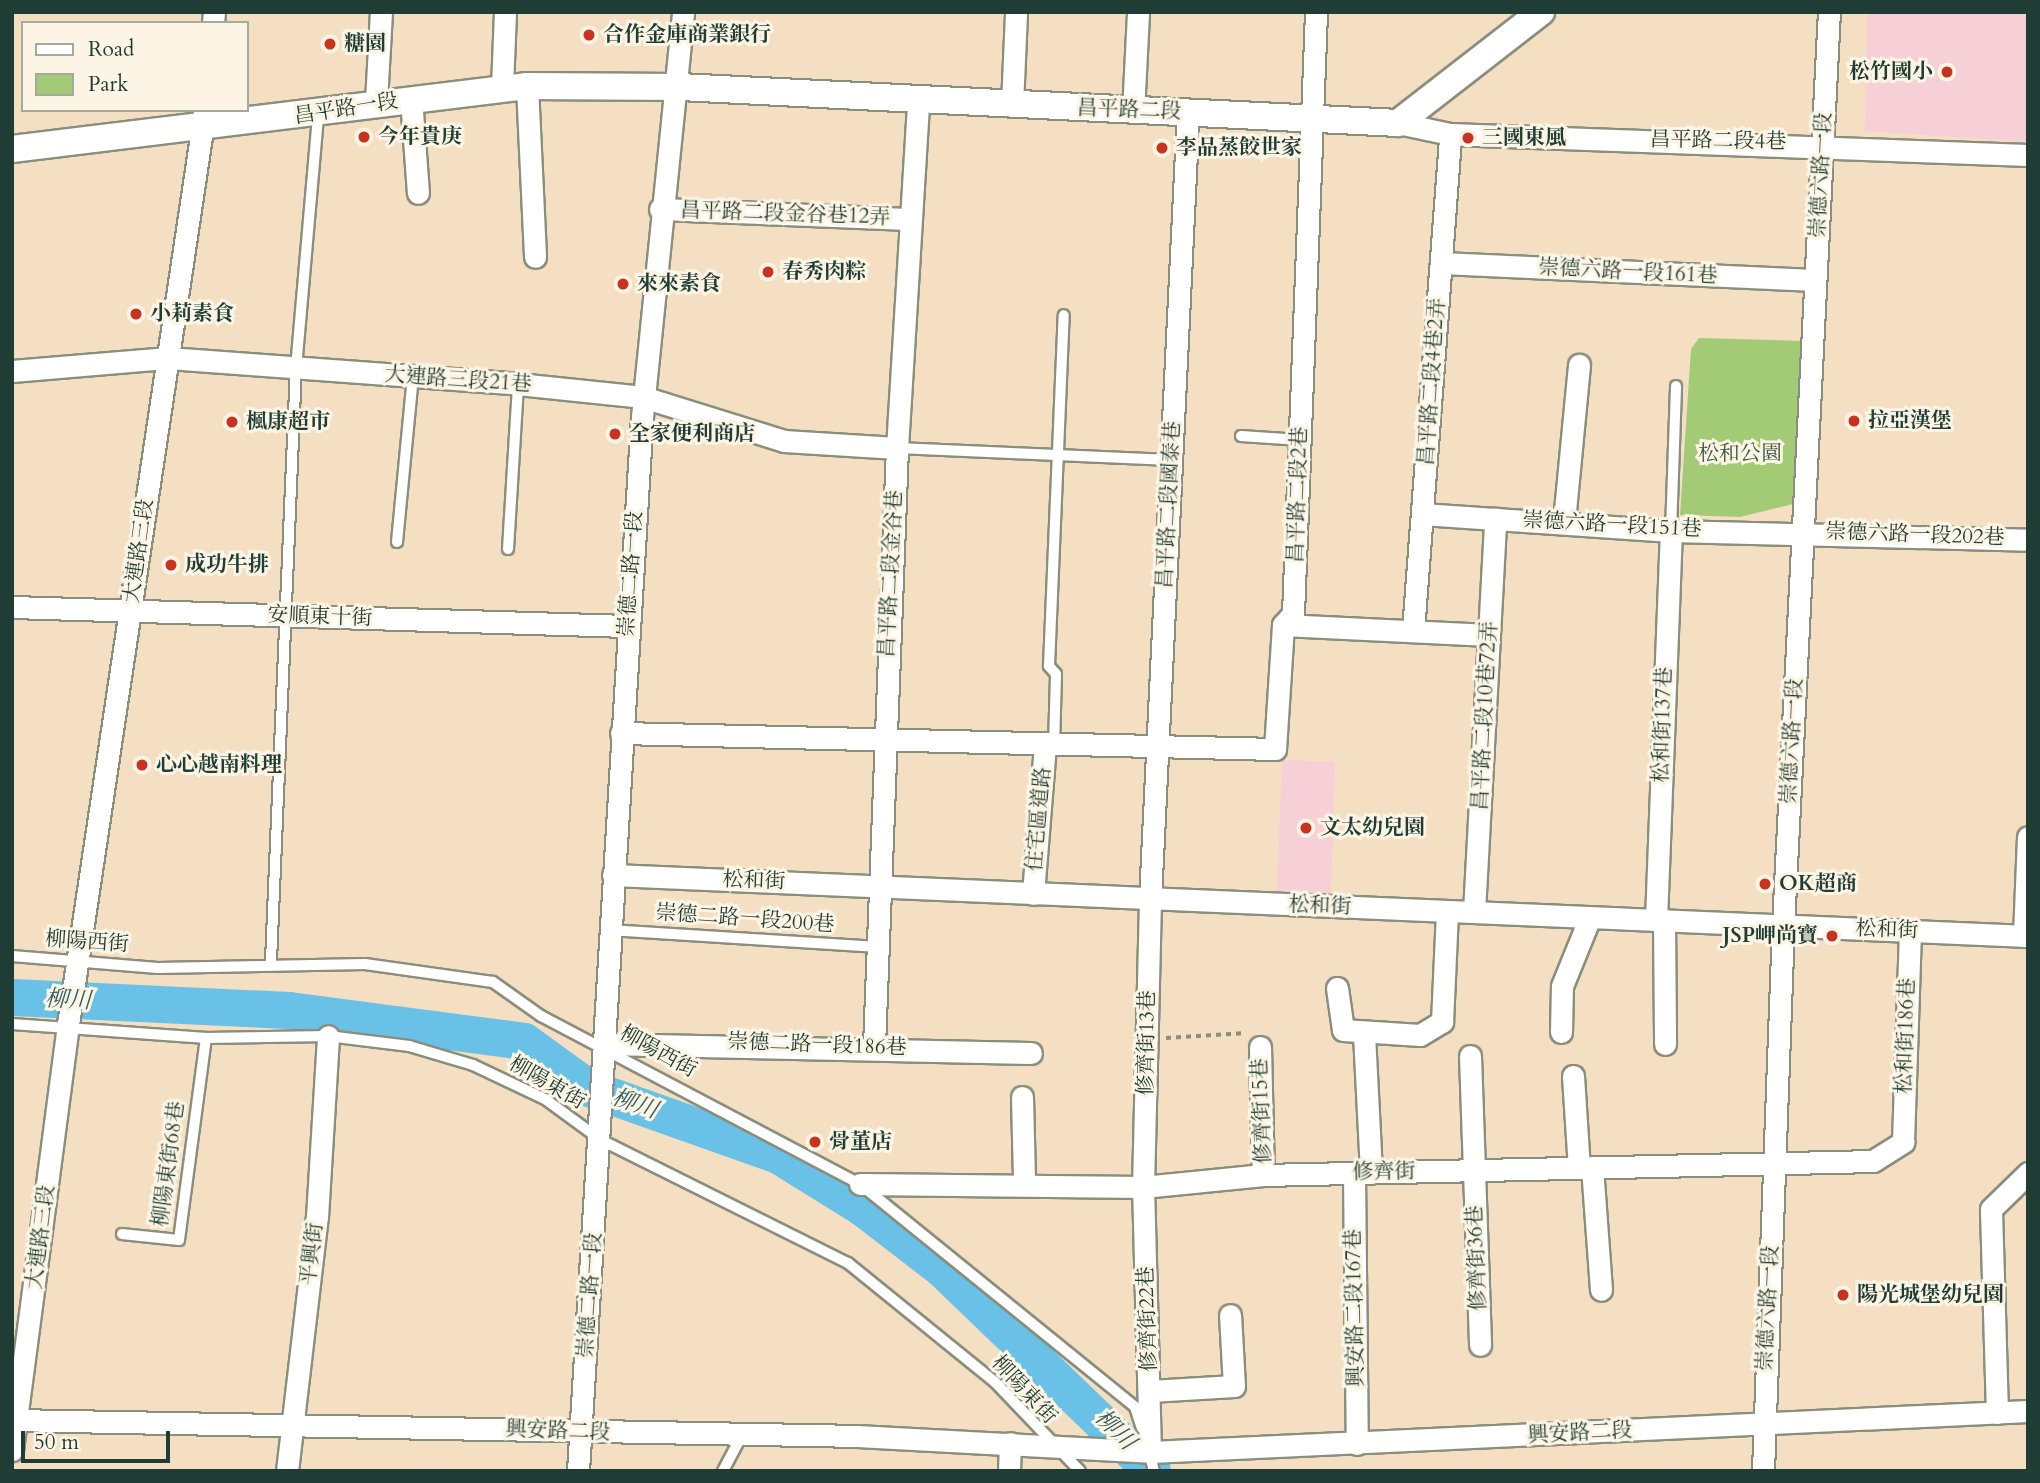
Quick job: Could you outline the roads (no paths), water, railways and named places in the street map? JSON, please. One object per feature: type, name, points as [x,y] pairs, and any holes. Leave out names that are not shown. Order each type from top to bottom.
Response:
[{"type":"street","points":[[376,101],[381,12]]},
{"type":"street","points":[[505,12],[535,257]]},
{"type":"street","name":"崇德二路一段","points":[[578,1471],[602,1130],[609,930],[643,397],[660,209],[680,87],[683,12]]},
{"type":"street","points":[[1012,105],[1016,12]]},
{"type":"street","points":[[1133,112],[1138,12]]},
{"type":"street","name":"昌平路二段2巷","points":[[1157,749],[1275,749],[1283,625],[1293,614],[1315,118],[1316,12]]},
{"type":"street","points":[[1398,123],[1541,12]]},
{"type":"street","name":"崇德六路一段","points":[[1763,1471],[1762,1427],[1783,925],[1829,12]]},
{"type":"street","name":"昌平路一段","points":[[12,149],[204,119],[318,116],[376,101],[514,87],[680,87]]},
{"type":"street","name":"昌平路二段","points":[[680,87],[918,103],[1188,112],[1398,123]]},
{"type":"street","points":[[411,98],[418,193]]},
{"type":"street","name":"昌平路二段金谷巷","points":[[874,1046],[883,887],[884,736],[897,448],[918,103]]},
{"type":"street","name":"昌平路二段國泰巷","points":[[1150,899],[1188,112]]},
{"type":"street","name":"大連路三段","points":[[12,1450],[67,1028],[204,119]]},
{"type":"street","name":"昌平路二段4巷","points":[[1398,123],[1450,134],[1823,143],[2028,155]]},
{"type":"street","name":"昌平路二段4巷2弄","points":[[1413,631],[1450,134]]},
{"type":"street","name":"昌平路二段金谷巷12弄","points":[[660,209],[910,219]]},
{"type":"street","name":"崇德六路一段161巷","points":[[1441,263],[1815,280]]},
{"type":"street","name":"大連路三段21巷","points":[[12,371],[168,358],[518,384],[643,397],[784,441],[897,448]]},
{"type":"street","points":[[1564,521],[1579,365]]},
{"type":"street","name":"崇德六路一段151巷","points":[[1422,513],[1671,530],[1803,530]]},
{"type":"street","name":"昌平路二段10巷72弄","points":[[1475,912],[1495,519]]},
{"type":"street","name":"松和街137巷","points":[[1665,1044],[1660,920],[1671,530]]},
{"type":"street","name":"崇德六路一段202巷","points":[[1803,530],[2028,540]]},
{"type":"street","name":"安順東十街","points":[[12,607],[627,626]]},
{"type":"street","points":[[1283,625],[1489,635]]},
{"type":"street","points":[[621,733],[884,736],[1157,749]]},
{"type":"street","name":"住宅區道路","points":[[1033,894],[1049,745]]},
{"type":"street","points":[[2026,936],[2028,837]]},
{"type":"street","name":"松和街","points":[[613,875],[2026,936]]},
{"type":"street","name":"修齊街13巷","points":[[1143,1186],[1150,899]]},
{"type":"street","points":[[1337,988],[1343,1030],[1364,1034],[1420,1035],[1442,1021],[1447,911]]},
{"type":"street","points":[[1561,1032],[1562,986],[1590,917]]},
{"type":"street","name":"松和街186巷","points":[[1903,1142],[1910,931]]},
{"type":"street","name":"興安路二段167巷","points":[[1357,1444],[1364,1034]]},
{"type":"street","name":"平興街","points":[[287,1471],[317,1217],[328,1036]]},
{"type":"street","name":"修齊街15巷","points":[[1253,1040],[1263,1175]]},
{"type":"street","name":"崇德二路一段186巷","points":[[603,1054],[874,1046],[1031,1053]]},
{"type":"street","name":"修齊街36巷","points":[[1470,1056],[1480,1345]]},
{"type":"street","points":[[1573,1076],[1601,1290]]},
{"type":"street","points":[[1022,1097],[1024,1181]]},
{"type":"street","name":"修齊街","points":[[860,1184],[1024,1181],[1143,1186],[1263,1175],[1873,1161],[1903,1142]]},
{"type":"street","points":[[1997,1413],[1991,1209],[2028,1172]]},
{"type":"street","name":"修齊街22巷","points":[[1143,1186],[1150,1391],[1146,1457]]},
{"type":"street","points":[[1150,1391],[1234,1386],[1230,1315]]},
{"type":"street","name":"興安路二段","points":[[16,1420],[293,1421],[581,1432],[742,1434],[1010,1443],[1052,1448],[1097,1447],[1146,1457],[1357,1444],[1762,1427],[2028,1411]]},
{"type":"street","points":[[1009,1471],[1010,1443]]},
{"type":"lane","points":[[271,961],[296,368],[318,116]]},
{"type":"lane","points":[[1049,745],[1056,674],[1049,666],[1064,315]]},
{"type":"lane","points":[[397,542],[413,376]]},
{"type":"lane","points":[[508,549],[518,384]]},
{"type":"lane","points":[[1671,530],[1675,386]]},
{"type":"lane","points":[[1241,436],[1300,440]]},
{"type":"lane","points":[[897,448],[1171,460]]},
{"type":"lane","name":"崇德二路一段200巷","points":[[609,930],[878,947]]},
{"type":"lane","name":"柳陽西街","points":[[12,956],[76,966],[158,968],[271,961],[429,969],[493,982],[541,1016],[603,1054],[860,1184],[1136,1407],[1146,1457]]},
{"type":"lane","name":"柳陽東街","points":[[12,1024],[206,1038],[328,1036],[409,1046],[473,1065],[602,1130],[848,1263],[995,1382],[1052,1448],[1080,1471]]},
{"type":"lane","name":"柳陽東街68巷","points":[[122,1234],[179,1240],[206,1038]]},
{"type":"lane","points":[[723,1471],[742,1434]]},
{"type":"waterway","name":"柳川","points":[[12,997],[289,1010],[524,1041],[589,1088],[778,1155],[862,1207],[941,1268],[1152,1471]]},
{"type":"place","name":"合作金庫商業銀行","points":[[589,35]]},
{"type":"place","name":"糖園","points":[[330,44]]},
{"type":"place","name":"松竹國小","points":[[1947,72]]},
{"type":"place","name":"今年貴庚","points":[[364,137]]},
{"type":"place","name":"三國東風","points":[[1468,138]]},
{"type":"place","name":"李品蒸餃世家","points":[[1162,148]]},
{"type":"place","name":"春秀肉粽","points":[[768,272]]},
{"type":"place","name":"來來素食","points":[[623,284]]},
{"type":"place","name":"小莉素食","points":[[136,314]]},
{"type":"place","name":"拉亞漢堡","points":[[1854,421]]},
{"type":"place","name":"楓康超市","points":[[232,422]]},
{"type":"place","name":"全家便利商店","points":[[615,434]]},
{"type":"place","name":"成功牛排","points":[[171,565]]},
{"type":"place","name":"心心越南料理","points":[[142,765]]},
{"type":"place","name":"文太幼兒園","points":[[1306,828]]},
{"type":"place","name":"OK超商","points":[[1765,884]]},
{"type":"place","name":"JSP岬尚寶","points":[[1832,936]]},
{"type":"place","name":"骨董店","points":[[815,1142]]},
{"type":"place","name":"陽光城堡幼兒園","points":[[1843,1295]]},
{"type":"park label","name":"松和公園","points":[[1740,454]]}]
